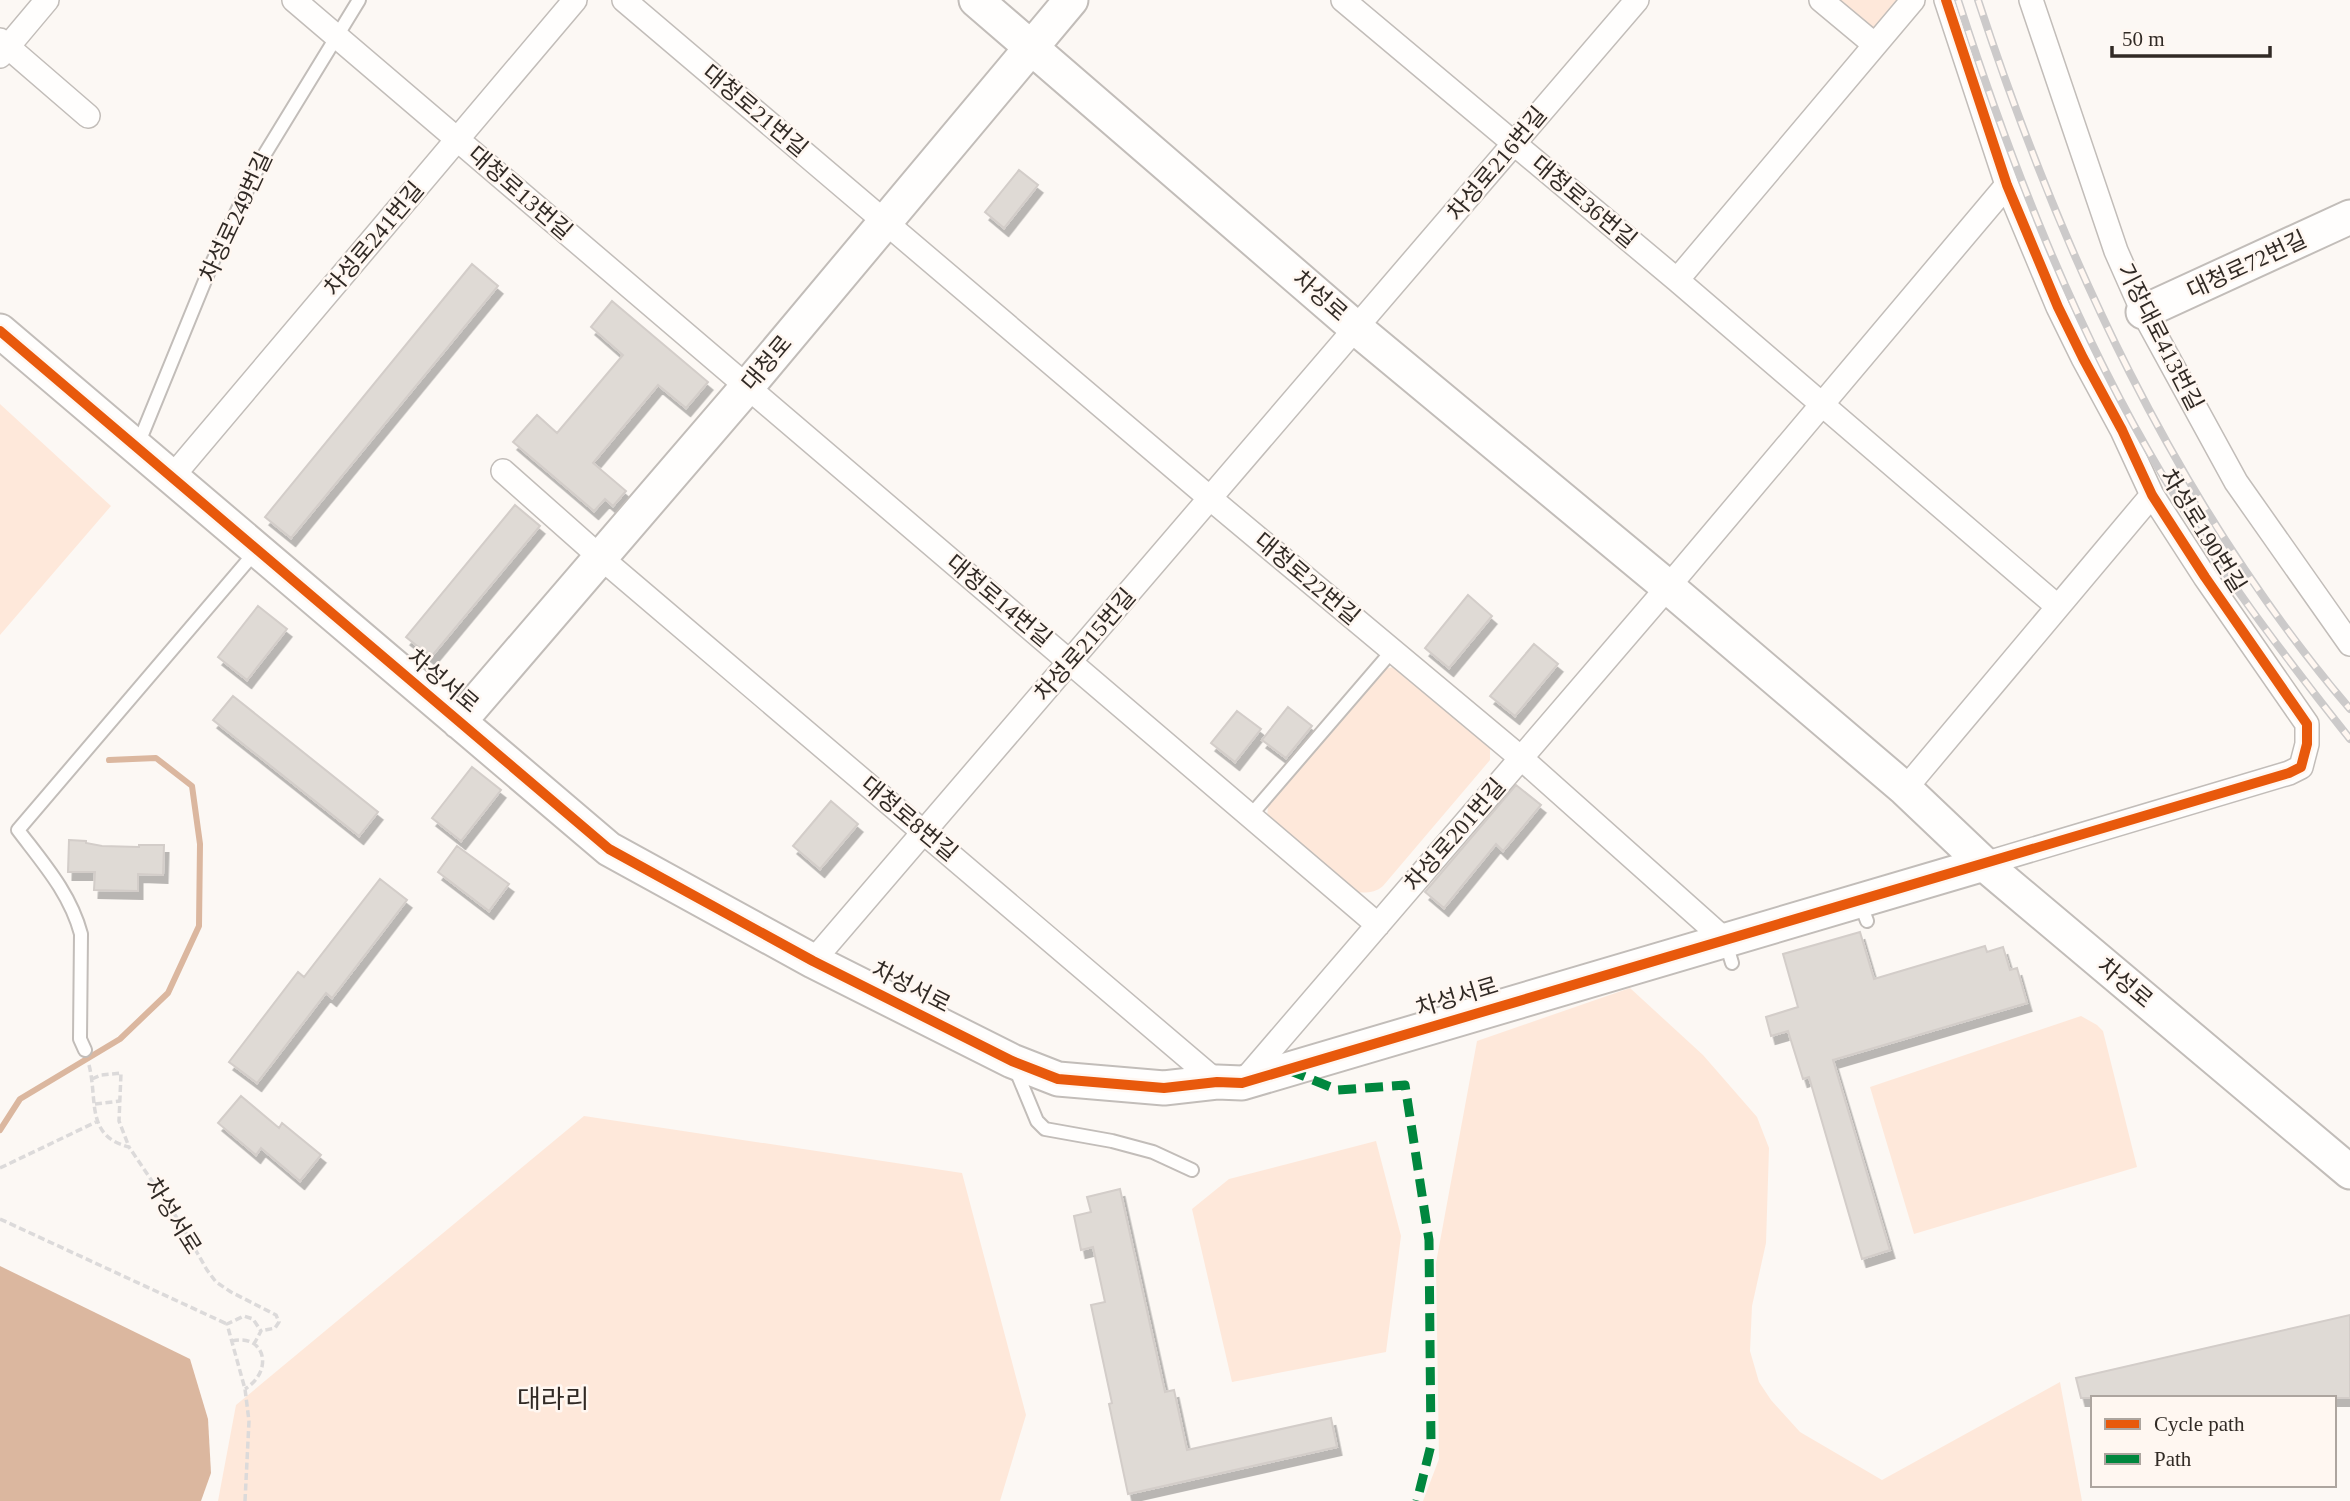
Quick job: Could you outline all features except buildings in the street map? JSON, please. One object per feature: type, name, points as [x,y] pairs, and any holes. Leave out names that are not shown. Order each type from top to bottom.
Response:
[{"type":"street","points":[[47,0],[3,47],[88,116]]},
{"type":"street","name":"대청로13번길","points":[[294,0],[747,387]]},
{"type":"street","name":"차성로241번길","points":[[172,477],[575,0]]},
{"type":"street","name":"대청로21번길","points":[[624,0],[886,223]]},
{"type":"street","name":"차성로","points":[[976,0],[1357,328],[1905,789],[1984,864],[2350,1172]]},
{"type":"street","name":"대청로","points":[[459,722],[747,387],[1071,0]]},
{"type":"street","name":"대청로36번길","points":[[1343,0],[1370,8],[1515,144],[2057,607]]},
{"type":"street","name":"차성로216번길","points":[[1357,328],[1637,0]]},
{"type":"street","points":[[1821,0],[1875,45]]},
{"type":"street","points":[[1677,280],[1913,0]]},
{"type":"street","name":"차성로190번길","points":[[1946,0],[2007,185],[2058,307],[2122,429],[2151,495],[2204,577],[2307,724],[2307,744],[2301,767],[2288,773],[1984,864]]},
{"type":"street","name":"기장대로413번길","points":[[2031,0],[2116,251],[2143,313],[2236,482],[2350,644]]},
{"type":"street","points":[[1668,587],[2007,185]]},
{"type":"street","name":"대청로72번길","points":[[2143,313],[2350,217]]},
{"type":"street","name":"대청로22번길","points":[[886,223],[1521,758],[1728,951]]},
{"type":"street","name":"차성로215번길","points":[[813,961],[1357,328]]},
{"type":"street","name":"차성서로","points":[[0,331],[610,849],[813,961],[1012,1061],[1058,1079],[1164,1088],[1229,1083],[1728,951],[1863,911],[1984,864]]},
{"type":"street","name":"대청로14번길","points":[[747,387],[1378,925]]},
{"type":"street","name":"대청로8번길","points":[[503,471],[600,557],[924,832],[1229,1083]]},
{"type":"street","points":[[1905,789],[2151,495]]},
{"type":"street","name":"차성로201번길","points":[[1229,1083],[1378,925],[1668,587]]},
{"type":"lane","name":"차성로249번길","points":[[137,447],[213,261],[262,157],[359,0]]},
{"type":"lane","points":[[85,1050],[80,1039],[81,934],[77,918],[62,886],[18,830],[257,550]]},
{"type":"lane","points":[[1250,816],[1392,650]]},
{"type":"lane","points":[[1012,1061],[1037,1121],[1045,1129],[1111,1141],[1153,1153],[1192,1170]]},
{"type":"path","points":[[0,1167],[96,1122],[90,1071]]},
{"type":"path","points":[[92,1079],[101,1074],[121,1073],[118,1121],[129,1147]]},
{"type":"path","points":[[95,1104],[120,1101]]},
{"type":"path","points":[[0,1219],[226,1324],[245,1389],[248,1420],[245,1501]]},
{"type":"path","points":[[226,1324],[244,1316],[253,1319],[261,1331],[254,1344]]},
{"type":"path","points":[[231,1341],[240,1339],[254,1344],[262,1357],[263,1370],[256,1382],[245,1389]]},
{"type":"shaded area","points":[[1829,0],[1909,0],[1880,34]]},
{"type":"shaded area","points":[[0,404],[111,506],[0,635]]},
{"type":"shaded area","points":[[1393,667],[1490,746],[1490,760],[1383,886],[1370,892],[1355,892],[1267,816],[1269,798],[1379,670]]},
{"type":"shaded area","points":[[1630,988],[1703,1055],[1757,1117],[1769,1148],[1766,1243],[1752,1306],[1750,1351],[1759,1382],[1771,1400],[1800,1432],[1882,1480],[2060,1382],[2082,1501],[1423,1501],[1439,1459],[1436,1263],[1477,1041]]},
{"type":"shaded area","points":[[2081,1016],[2103,1031],[2137,1167],[1914,1234],[1870,1087]]},
{"type":"shaded area","points":[[584,1116],[962,1173],[1026,1415],[1000,1501],[218,1501],[236,1405]]},
{"type":"shaded area","points":[[1376,1141],[1401,1236],[1386,1352],[1232,1382],[1192,1209],[1229,1179]]},
{"type":"shaded area","points":[[0,1266],[190,1359],[208,1419],[211,1473],[201,1501],[0,1501]]},
{"type":"waterway","points":[[0,1130],[20,1099],[120,1039],[168,993],[199,926],[200,844],[192,786],[156,758],[109,760]]},
{"type":"railway","points":[[1958,0],[2000,123],[2047,244],[2131,419],[2184,511],[2229,578],[2350,739]]},
{"type":"railway","points":[[1978,0],[2047,189],[2086,282],[2130,373],[2178,461],[2230,547],[2287,630],[2350,709]]},
{"type":"marked path","points":[[1288,1070],[1338,1090],[1405,1085],[1429,1240],[1431,1445],[1417,1501]]},
{"type":"cycle path","points":[[0,331],[609,849],[813,961],[1012,1061],[1058,1079],[1164,1088],[1217,1082],[1242,1083],[2289,773],[2301,767],[2307,744],[2307,724],[2152,495],[2122,430],[2058,307],[2007,185],[1946,0]]},
{"type":"district","name":"대라리","points":[[553,1399]]}]
